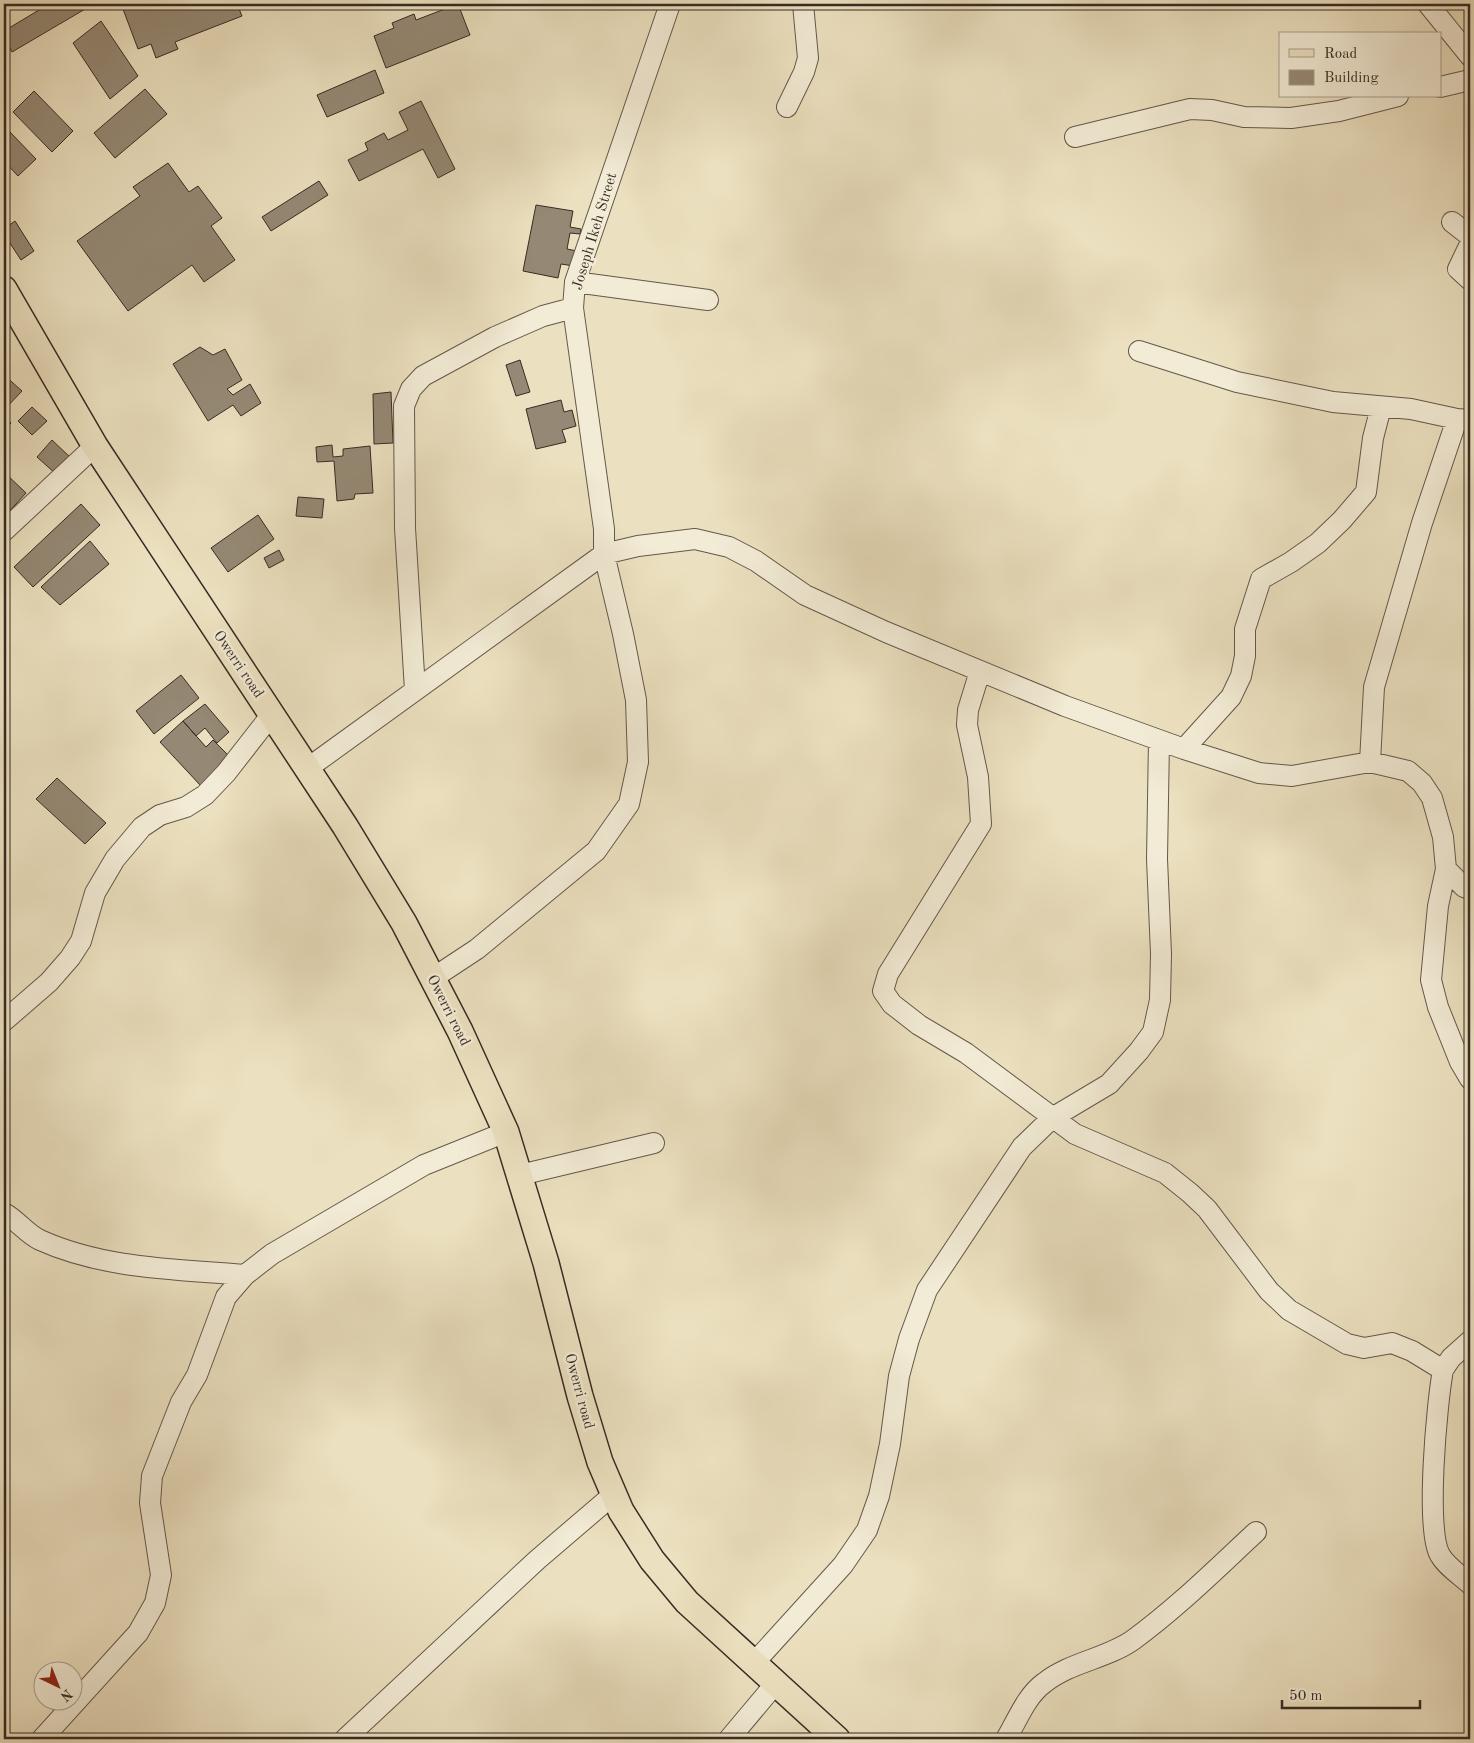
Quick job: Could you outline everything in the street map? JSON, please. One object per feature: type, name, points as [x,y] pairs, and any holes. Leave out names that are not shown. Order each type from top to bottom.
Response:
[{"type":"main road","name":"Owerri road","points":[[4,289],[95,446],[308,768],[404,923],[433,978],[506,1132],[546,1263],[580,1396],[600,1462],[621,1511],[652,1560],[687,1602],[837,1739]]},
{"type":"street","name":"Joseph Ikeh Street","points":[[433,978],[491,938],[596,851],[629,804],[638,762],[636,700],[604,554],[604,529],[573,308],[576,282],[670,4]]},
{"type":"street","points":[[787,107],[804,72],[808,58],[803,4]]},
{"type":"street","points":[[1428,4],[1470,56]]},
{"type":"street","points":[[1442,87],[1470,80]]},
{"type":"street","points":[[1075,137],[1190,109],[1212,110],[1244,117],[1291,118],[1338,111],[1390,98]]},
{"type":"street","points":[[1452,222],[1470,236]]},
{"type":"street","points":[[1470,244],[1458,269],[1470,280]]},
{"type":"street","points":[[576,282],[708,300]]},
{"type":"street","points":[[415,690],[404,528],[404,406],[407,397],[411,389],[423,376],[511,330],[543,316],[573,308]]},
{"type":"street","points":[[1139,351],[1237,382],[1333,402],[1411,409],[1464,420],[1422,523],[1374,687],[1370,762]]},
{"type":"street","points":[[1184,749],[1231,697],[1241,676],[1245,656],[1245,629],[1261,579],[1291,562],[1318,543],[1342,520],[1366,492],[1373,438],[1381,406]]},
{"type":"street","points":[[4,531],[95,446]]},
{"type":"street","points":[[308,768],[604,554],[638,546],[695,539],[729,547],[756,561],[806,595],[886,632],[1065,706],[1184,749],[1259,773],[1292,776],[1370,762],[1408,771],[1422,783],[1432,798],[1443,837],[1446,869],[1438,906],[1431,980],[1438,1007],[1460,1062],[1470,1079]]},
{"type":"street","points":[[980,671],[968,710],[967,725],[978,777],[981,824],[888,974],[883,991],[892,1004],[919,1024],[966,1053],[1052,1118],[1092,1143],[1165,1173],[1190,1192],[1207,1209],[1268,1291],[1289,1310],[1347,1344],[1364,1348],[1392,1343],[1412,1351],[1443,1370]]},
{"type":"street","points":[[4,1021],[49,982],[70,958],[81,941],[95,893],[115,859],[142,828],[160,815],[186,807],[205,795],[226,773],[272,714]]},
{"type":"street","points":[[754,1663],[843,1565],[867,1530],[879,1496],[899,1376],[909,1339],[927,1290],[1022,1147],[1052,1118],[1110,1084],[1153,1032],[1160,1000],[1161,972],[1157,859],[1159,740]]},
{"type":"street","points":[[1446,869],[1464,887],[1470,889]]},
{"type":"street","points":[[42,1739],[138,1633],[155,1603],[161,1575],[150,1504],[152,1476],[181,1402],[198,1375],[226,1297],[245,1275],[272,1254],[424,1165],[506,1132]]},
{"type":"street","points":[[520,1175],[654,1143]]},
{"type":"street","points":[[4,1213],[37,1239],[80,1256],[121,1264],[245,1275]]},
{"type":"street","points":[[1470,1341],[1451,1358],[1443,1370],[1432,1503],[1433,1534],[1439,1554],[1470,1584]]},
{"type":"street","points":[[345,1739],[537,1560],[614,1494]]},
{"type":"street","points":[[1006,1739],[1028,1700],[1043,1683],[1071,1667],[1130,1641],[1169,1612],[1256,1532]]},
{"type":"street","points":[[729,1739],[776,1684]]},
{"type":"building","points":[[49,4],[92,5],[12,52],[4,37],[4,31]]},
{"type":"building","points":[[127,4],[237,4],[242,16],[175,42],[178,49],[156,58],[151,44],[138,49],[123,9]]},
{"type":"building","points":[[458,4],[470,35],[386,68],[374,36],[394,28],[392,23],[414,14],[416,20]]},
{"type":"building","points":[[101,21],[138,76],[110,99],[73,43]]},
{"type":"building","points":[[375,70],[384,93],[327,117],[317,95]]},
{"type":"building","points":[[145,89],[167,114],[115,158],[94,133]]},
{"type":"building","points":[[34,91],[73,131],[52,152],[13,112]]},
{"type":"building","points":[[421,101],[455,169],[438,178],[423,149],[359,181],[348,160],[368,150],[365,143],[384,133],[388,140],[408,130],[399,112]]},
{"type":"building","points":[[10,132],[36,159],[18,176],[4,161],[4,137]]},
{"type":"building","points":[[168,163],[189,192],[198,186],[222,218],[211,226],[235,260],[204,282],[192,265],[128,311],[77,241],[140,196],[133,187]]},
{"type":"building","points":[[319,181],[328,195],[271,231],[262,217]]},
{"type":"building","points":[[536,205],[573,211],[570,227],[581,229],[580,234],[570,233],[567,249],[577,251],[574,266],[561,264],[558,278],[523,271]]},
{"type":"building","points":[[15,221],[34,251],[21,260],[4,234],[4,229]]},
{"type":"building","points":[[200,347],[213,355],[225,349],[242,380],[227,389],[233,395],[250,384],[261,403],[241,416],[233,405],[208,421],[173,364]]},
{"type":"building","points":[[520,360],[530,392],[516,396],[506,365]]},
{"type":"building","points":[[4,375],[22,391],[4,410]]},
{"type":"building","points":[[391,392],[393,443],[374,444],[373,394]]},
{"type":"building","points":[[561,400],[564,412],[572,410],[576,426],[562,430],[566,442],[536,449],[526,409]]},
{"type":"building","points":[[32,407],[47,421],[32,435],[18,421]]},
{"type":"building","points":[[4,416],[11,423],[4,431]]},
{"type":"building","points":[[52,440],[72,459],[57,475],[37,457]]},
{"type":"building","points":[[332,445],[333,457],[343,456],[343,449],[370,446],[373,493],[355,494],[354,499],[337,501],[334,461],[317,462],[316,447]]},
{"type":"building","points":[[4,472],[26,493],[4,517]]},
{"type":"building","points":[[298,497],[324,499],[322,518],[296,516]]},
{"type":"building","points":[[81,504],[100,525],[33,587],[14,567]]},
{"type":"building","points":[[258,515],[274,539],[228,572],[211,548]]},
{"type":"building","points":[[90,541],[109,564],[60,605],[41,587]]},
{"type":"building","points":[[279,550],[284,560],[269,568],[264,558]]},
{"type":"building","points":[[181,675],[199,698],[154,734],[136,711]]},
{"type":"building","points":[[205,704],[229,732],[217,743],[205,728],[196,736],[183,721]]},
{"type":"building","points":[[183,721],[206,747],[213,740],[231,758],[201,786],[160,742]]},
{"type":"building","points":[[57,778],[106,823],[85,844],[36,799]]}]
